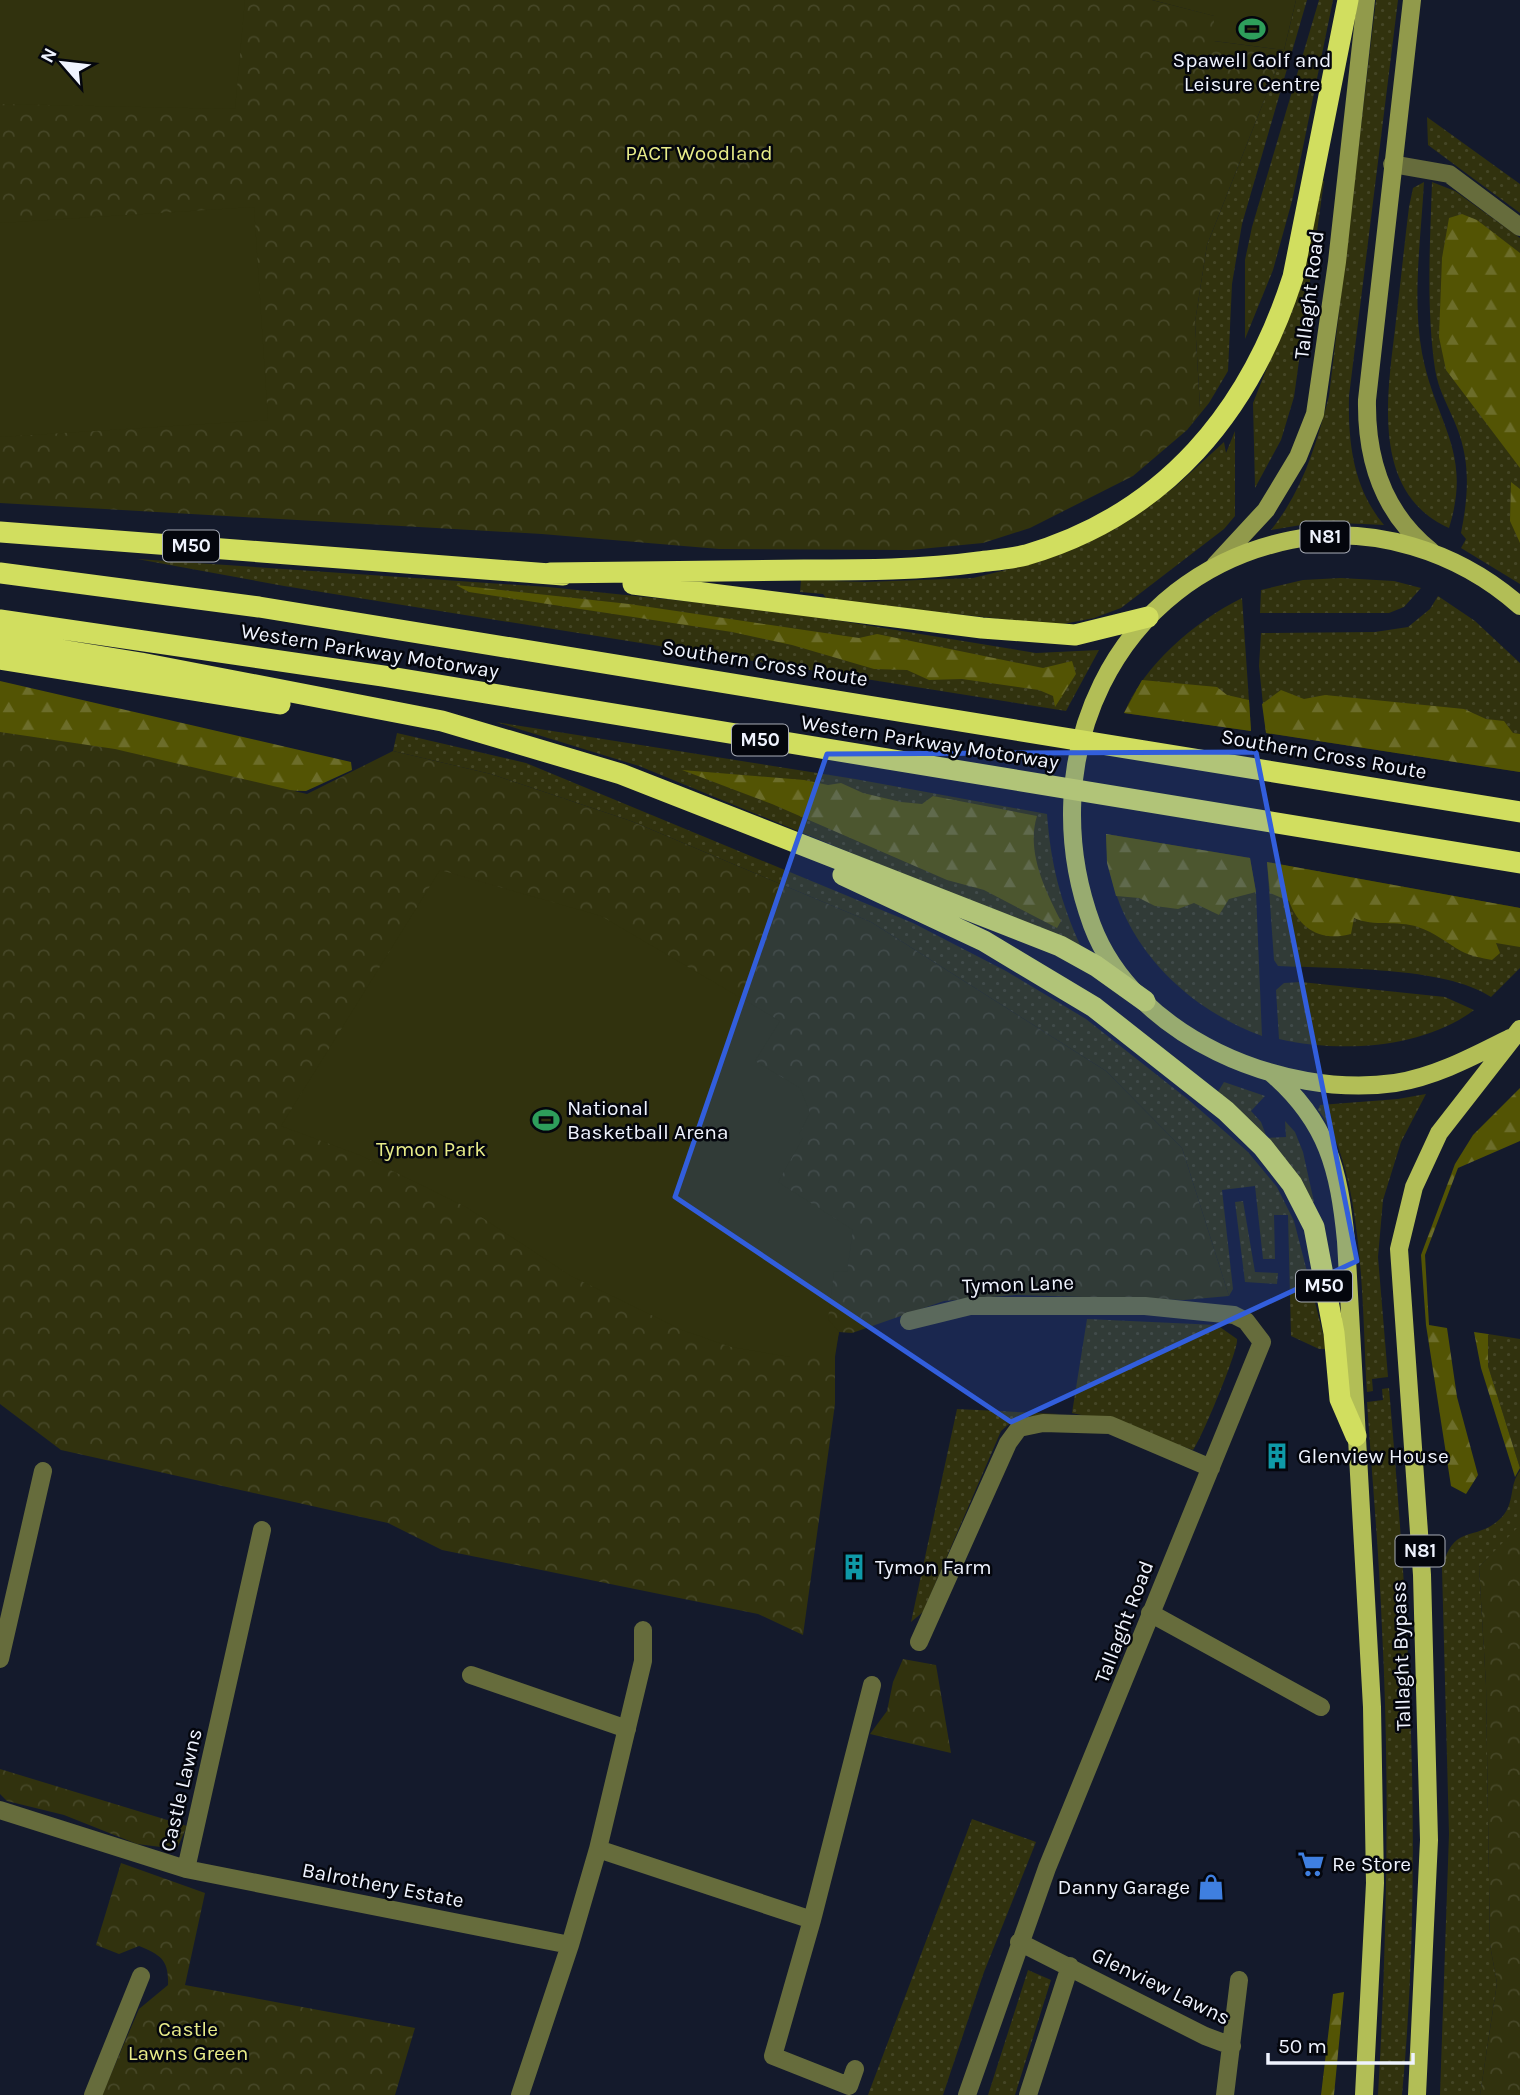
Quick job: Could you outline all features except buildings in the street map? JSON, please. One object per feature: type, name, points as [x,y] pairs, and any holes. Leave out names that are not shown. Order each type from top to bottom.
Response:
[{"type":"highway","name":"M50","points":[[550,573],[924,569],[1025,555],[1077,536],[1121,514],[1160,485],[1219,427],[1261,359],[1280,318],[1293,277],[1348,0]]},
{"type":"highway","name":"M50","points":[[0,532],[550,573],[982,628],[1075,635],[1148,617]]},
{"type":"highway","name":"Southern Cross Route","points":[[0,573],[273,610],[1520,812]]},
{"type":"highway","name":"Western Parkway Motorway","points":[[0,621],[383,677],[1520,863]]},
{"type":"highway","name":"M50","points":[[0,640],[442,721],[520,743],[621,775],[1060,946],[1097,966],[1145,1001]]},
{"type":"highway","name":"M50","points":[[0,659],[262,700],[438,732],[520,743]]},
{"type":"highway","name":"M50","points":[[770,833],[852,880],[984,941],[1055,982],[1168,1064],[1226,1111],[1263,1147],[1292,1184],[1314,1227],[1334,1333],[1340,1399],[1356,1436]]},
{"type":"main road","name":"Tallaght Road","points":[[1215,565],[1266,510],[1298,457],[1315,415],[1337,262],[1366,0]]},
{"type":"main road","points":[[1412,0],[1367,400],[1367,430],[1370,452],[1388,504],[1415,538],[1437,556]]},
{"type":"main road","name":"N81","points":[[1515,1033],[1458,1064],[1396,1083],[1327,1085],[1271,1073],[1203,1045],[1145,1001],[1119,971],[1093,926],[1077,867],[1073,786],[1079,746],[1095,696],[1111,664],[1148,617],[1215,565],[1262,546],[1302,538],[1346,535],[1390,539],[1471,572],[1520,606]]},
{"type":"main road","name":"Tallaght Bypass","points":[[1417,2095],[1429,1840],[1422,1575],[1399,1283],[1399,1249],[1405,1215],[1425,1160],[1439,1133],[1515,1033]]},
{"type":"main road","name":"Tallaght Bypass","points":[[1271,1073],[1286,1086],[1319,1128],[1333,1163],[1341,1197],[1372,1707],[1373,1966],[1364,2095]]},
{"type":"street","points":[[1392,164],[1449,174],[1520,227]]},
{"type":"street","name":"Tymon Lane","points":[[909,1321],[970,1306],[1089,1305]]},
{"type":"street","name":"Tallaght Road","points":[[967,2095],[1019,1942],[1262,1342],[1246,1321],[1234,1315],[1145,1306],[1089,1305]]},
{"type":"street","points":[[919,1642],[1008,1443],[1019,1427],[1043,1423],[1110,1425],[1211,1468]]},
{"type":"street","points":[[0,1659],[43,1471]]},
{"type":"street","name":"Castle Lawns","points":[[0,1810],[186,1869],[262,1530]]},
{"type":"street","points":[[1150,1613],[1321,1707]]},
{"type":"street","points":[[520,2095],[570,1945],[598,1849],[643,1661],[643,1630]]},
{"type":"street","points":[[471,1675],[627,1729]]},
{"type":"street","points":[[855,2069],[849,2086],[773,2056],[812,1920],[872,1685]]},
{"type":"street","points":[[598,1849],[812,1920]]},
{"type":"street","name":"Balrothery Estate","points":[[186,1869],[570,1945]]},
{"type":"street","name":"Glenview Lawns","points":[[1019,1942],[1205,2036],[1232,2046]]},
{"type":"street","name":"Glenview Lawns","points":[[1028,2095],[1070,1966]]},
{"type":"street","points":[[93,2095],[141,1976]]},
{"type":"street","name":"Glenview Lawns","points":[[1225,2095],[1239,1980]]},
{"type":"highlighted area","points":[[1256,752],[1357,1261],[1011,1422],[675,1197],[827,754]]},
{"type":"green space","name":"PACT Woodland","points":[[0,0],[1152,0],[1215,16],[1214,41],[1284,50],[1207,245],[1195,322],[1200,408],[1187,430],[1133,476],[1030,528],[983,543],[910,550],[719,549],[542,534],[0,503]]},
{"type":"green space","points":[[0,0],[245,0],[235,109],[0,104]]},
{"type":"green space","name":"Spawell Golf and Leisure Centre","points":[[1152,0],[1296,0],[1284,50],[1214,41],[1214,16]]},
{"type":"green space","points":[[1296,0],[1307,0],[1242,224],[1232,284],[1228,371],[1209,403],[1187,430],[1200,407],[1195,322],[1207,245],[1284,50]]},
{"type":"green space","points":[[1319,0],[1333,0],[1292,201],[1273,270],[1245,339],[1245,260],[1252,227]]},
{"type":"green space","points":[[1376,0],[1398,0],[1349,413],[1351,447],[1359,480],[1365,496],[1384,525],[1319,522],[1271,530],[1300,483],[1329,396]]},
{"type":"green space","points":[[1427,117],[1520,184],[1520,213],[1428,145]]},
{"type":"green space","points":[[1321,181],[1324,181],[1294,397],[1281,440],[1255,488],[1253,403],[1285,322]]},
{"type":"green space","points":[[1424,182],[1418,268],[1419,332],[1428,377],[1454,457],[1457,478],[1449,528],[1424,512],[1407,492],[1396,468],[1390,441],[1389,384],[1409,207],[1413,188]]},
{"type":"green space","points":[[1432,182],[1455,191],[1520,238],[1520,584],[1461,548],[1466,539],[1461,533],[1467,494],[1465,454],[1435,369],[1430,322]]},
{"type":"green space","points":[[254,207],[268,420],[0,437],[0,223]]},
{"type":"green space","points":[[1462,214],[1477,220],[1520,253],[1520,468],[1446,370],[1439,337],[1442,258],[1449,218]]},
{"type":"green space","points":[[1235,431],[1235,516],[1224,529],[1121,608],[1094,618],[1058,625],[828,600],[823,594],[800,592],[801,580],[866,582],[973,578],[1030,564],[1131,519],[1176,486],[1224,442],[1226,453]]},
{"type":"green space","points":[[1511,482],[1520,489],[1520,543],[1510,521]]},
{"type":"green space","points":[[137,559],[548,587],[780,611],[1036,653],[1099,650],[1066,711],[284,586]]},
{"type":"green space","points":[[1341,578],[1394,581],[1421,588],[1404,607],[1389,613],[1260,613],[1261,590],[1303,580]]},
{"type":"green space","points":[[456,585],[629,604],[859,638],[877,634],[1043,668],[1072,661],[1076,674],[1055,707],[1053,696],[1039,690],[962,679],[929,680],[907,670],[874,669],[792,645],[732,632],[469,592]]},
{"type":"green space","points":[[1438,596],[1475,621],[1520,663],[1520,772],[1266,733],[1259,666],[1261,633],[1375,632],[1408,627],[1430,609]]},
{"type":"green space","points":[[1242,598],[1251,731],[1124,713],[1145,678],[1173,646],[1206,619]]},
{"type":"green space","points":[[1142,680],[1217,687],[1227,695],[1249,700],[1251,731],[1124,713]]},
{"type":"green space","points":[[0,681],[351,762],[352,770],[306,791],[0,783]]},
{"type":"green space","points":[[1281,690],[1304,699],[1325,695],[1464,709],[1486,719],[1504,721],[1513,733],[1520,734],[1520,772],[1266,733],[1262,704]]},
{"type":"green space","points":[[496,722],[855,779],[1047,814],[1058,882],[1067,914],[1081,947],[639,766]]},
{"type":"green space","name":"Tymon Park","points":[[0,732],[115,749],[307,794],[393,751],[491,774],[631,821],[871,922],[1106,1071],[1182,1148],[1229,1296],[1184,1300],[1016,1295],[944,1301],[852,1333],[839,1332],[835,1350],[835,1404],[803,1635],[758,1614],[442,1550],[388,1523],[61,1450],[0,1404]]},
{"type":"green space","points":[[397,733],[526,763],[913,923],[1006,971],[1086,1019],[1190,1101],[1248,1152],[1277,1187],[1294,1221],[1327,1349],[1319,1349],[1291,1336],[1288,1215],[1274,1215],[1275,1259],[1263,1259],[1255,1186],[1222,1190],[1233,1289],[1229,1296],[1182,1148],[1106,1071],[871,922],[631,821],[491,774],[393,751]]},
{"type":"green space","points":[[682,770],[804,780],[828,785],[841,783],[863,793],[901,802],[922,804],[933,796],[1037,816],[1034,843],[1039,870],[1061,921],[1057,928],[984,890],[947,880],[772,804]]},
{"type":"green space","points":[[1106,834],[1250,858],[1256,892],[1262,1036],[1230,1022],[1201,1004],[1175,983],[1152,958],[1133,931],[1119,901],[1109,868]]},
{"type":"green space","points":[[1106,834],[1250,858],[1256,892],[1229,899],[1219,915],[1194,903],[1178,909],[1155,906],[1139,898],[1116,896],[1107,863]]},
{"type":"green space","points":[[1267,862],[1520,908],[1520,968],[1491,997],[1446,979],[1418,974],[1278,966],[1274,960]]},
{"type":"green space","points":[[1267,862],[1520,908],[1520,947],[1496,943],[1500,953],[1492,960],[1465,953],[1418,927],[1354,918],[1351,934],[1330,936],[1312,931],[1299,919],[1289,901],[1270,893]]},
{"type":"green space","name":"National Basketball Arena","points":[[440,870],[601,916],[780,1021],[755,1061],[800,1088],[810,1113],[799,1134],[803,1138],[778,1182],[853,1230],[847,1272],[834,1271],[828,1319],[839,1332],[835,1357],[790,1357],[731,1347],[682,1330],[571,1276],[466,1207],[362,1156],[281,1126]]},
{"type":"green space","points":[[1301,982],[1445,997],[1474,1010],[1430,1033],[1380,1044],[1328,1046],[1279,1039],[1276,990],[1284,983]]},
{"type":"green space","points":[[1224,1082],[1265,1096],[1251,1111],[1261,1122],[1267,1138],[1286,1137],[1285,1121],[1295,1132],[1303,1152],[1314,1202],[1307,1203],[1216,1095]]},
{"type":"green space","points":[[1520,1088],[1520,1141],[1458,1168],[1425,1255],[1429,1325],[1447,1328],[1457,1397],[1478,1475],[1466,1494],[1451,1486],[1426,1325],[1421,1255],[1455,1164],[1473,1135]]},
{"type":"green space","points":[[1426,1094],[1401,1142],[1383,1200],[1378,1257],[1388,1377],[1372,1379],[1373,1391],[1367,1392],[1362,1285],[1353,1205],[1345,1168],[1333,1135],[1318,1110],[1320,1105]]},
{"type":"green space","points":[[1243,1201],[1255,1272],[1278,1273],[1277,1284],[1245,1282],[1235,1202]]},
{"type":"green space","points":[[1087,1319],[1217,1325],[1237,1339],[1219,1394],[1193,1450],[1108,1421],[1072,1413]]},
{"type":"green space","points":[[1474,1332],[1488,1334],[1488,1366],[1520,1468],[1515,1477],[1481,1368]]},
{"type":"green space","points":[[1488,1334],[1520,1339],[1520,1468],[1488,1366]]},
{"type":"green space","points":[[1389,1388],[1408,1652],[1413,1830],[1409,2007],[1402,2095],[1378,2095],[1384,1979],[1387,1804],[1381,1601],[1367,1402],[1383,1400],[1382,1389]]},
{"type":"green space","points":[[957,1409],[1059,1414],[1016,1418],[1001,1431],[923,1612],[911,1622]]},
{"type":"green space","points":[[1520,1471],[1520,1552],[1507,1540],[1479,1567],[1486,1685],[1490,1945],[1497,1983],[1480,2095],[1440,2095],[1449,1834],[1442,1568],[1447,1553],[1460,1538],[1483,1530],[1502,1517],[1509,1506],[1514,1482]]},
{"type":"green space","points":[[1520,1525],[1520,2095],[1480,2095],[1497,1983],[1490,1945],[1486,1685],[1479,1567]]},
{"type":"green space","points":[[903,1659],[936,1665],[951,1753],[870,1734],[887,1711],[893,1682]]},
{"type":"green space","points":[[0,1769],[187,1826],[177,1849],[137,1844],[64,1815],[7,1801],[0,1794]]},
{"type":"green space","points":[[972,1819],[1036,1842],[984,1972],[943,2095],[868,2095]]},
{"type":"green space","name":"Castle Lawns Green","points":[[121,1863],[205,1893],[185,1985],[415,2028],[395,2095],[102,2095],[139,2009],[168,1985],[165,1964],[153,1952],[139,1946],[119,1954],[96,1945]]},
{"type":"green space","points":[[1028,1970],[1051,1980],[1015,2095],[988,2095]]},
{"type":"green space","points":[[1344,1992],[1334,2095],[1321,2095],[1333,1994]]},
{"type":"place","name":"Spawell Golf and Leisure Centre","points":[[1252,29]]},
{"type":"place","name":"National Basketball Arena","points":[[546,1120]]},
{"type":"place","name":"Glenview House","points":[[1277,1456]]},
{"type":"place","name":"Tymon Farm","points":[[854,1567]]},
{"type":"place","name":"Re Store","points":[[1311,1864]]},
{"type":"place","name":"Danny Garage","points":[[1211,1887]]}]
